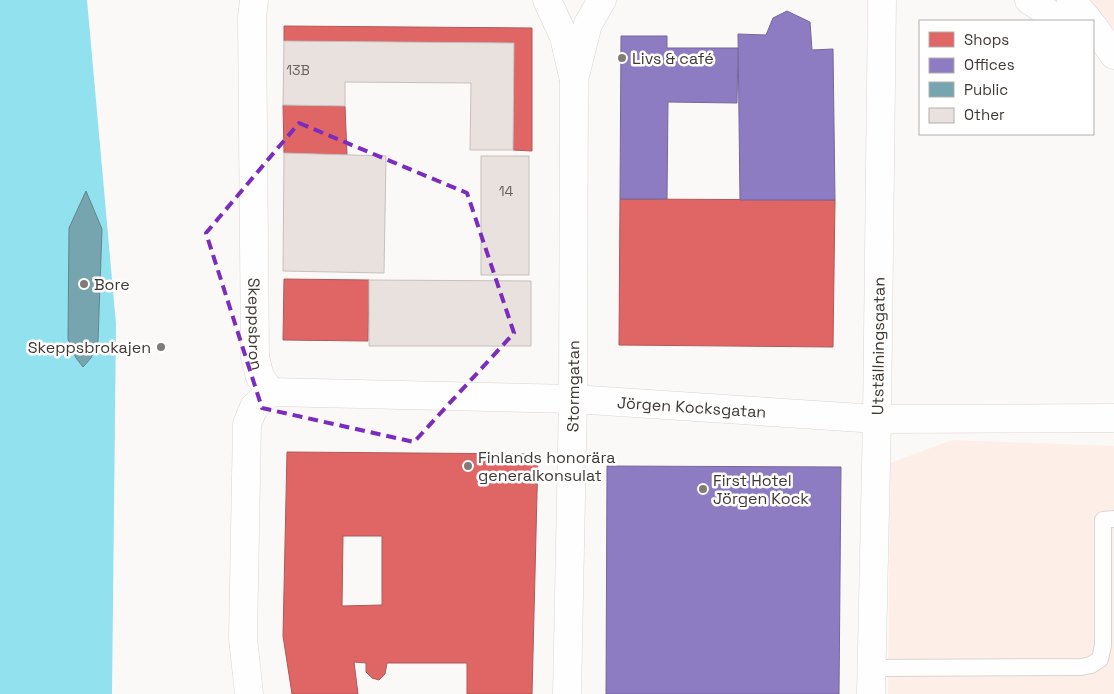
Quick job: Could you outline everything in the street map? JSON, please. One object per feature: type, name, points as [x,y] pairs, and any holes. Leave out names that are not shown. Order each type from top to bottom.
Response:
[{"type":"street","name":"Skeppsbron","points":[[249,694],[243,638],[247,424],[254,406],[271,392],[260,377],[254,357],[252,18],[254,0]]},
{"type":"street","name":"Stormgatan","points":[[547,0],[564,37],[574,80],[573,399],[567,694]]},
{"type":"street","name":"Stormgatan","points":[[574,80],[588,24],[602,0]]},
{"type":"street","name":"Utställningsgatan","points":[[872,681],[882,0]]},
{"type":"street","points":[[1029,0],[1059,20]]},
{"type":"street","points":[[1071,0],[1088,20]]},
{"type":"street","points":[[1094,27],[1114,55]]},
{"type":"street","points":[[1094,46],[1114,60]]},
{"type":"street","name":"Jörgen Kocksgatan","points":[[271,392],[573,399],[877,419],[1114,418]]},
{"type":"lane","points":[[872,681],[1091,665],[1100,658],[1103,645],[1103,520],[1114,519]]},
{"type":"highlighted area","points":[[299,123],[467,193],[514,333],[414,442],[262,408],[206,233]]},
{"type":"shaded area","points":[[1076,0],[1114,0],[1114,28]]},
{"type":"shaded area","points":[[952,440],[1114,446],[1114,694],[888,694],[890,463]]},
{"type":"water","points":[[0,0],[87,0],[116,324],[112,694],[0,694]]},
{"type":"building: Shops","points":[[284,26],[532,28],[532,151],[513,150],[514,43],[284,41]]},
{"type":"building: Shops","points":[[283,105],[345,106],[347,155],[284,153]]},
{"type":"building: Shops","points":[[620,199],[835,200],[833,347],[619,345]]},
{"type":"building: Shops","points":[[284,279],[369,280],[368,341],[283,340]]},
{"type":"building: Shops","points":[[287,452],[538,454],[532,694],[467,694],[467,663],[387,663],[385,674],[379,680],[372,678],[366,672],[366,663],[354,662],[358,694],[292,694],[283,636]],"holes":[[[343,536],[382,536],[382,605],[342,606]]]},
{"type":"building: Offices","points":[[787,11],[810,22],[812,50],[833,49],[835,200],[740,200],[738,34],[766,35],[773,18]]},
{"type":"building: Offices","points":[[621,36],[667,36],[667,48],[738,48],[737,103],[668,102],[667,199],[620,199]]},
{"type":"building: Offices","points":[[607,466],[841,467],[839,694],[606,694]]},
{"type":"building: Public","name":"Bore","points":[[86,191],[102,229],[98,341],[91,358],[83,367],[76,358],[68,339],[69,228]]},
{"type":"building: Other","points":[[284,41],[514,43],[513,150],[470,150],[471,83],[345,82],[345,106],[283,105]]},
{"type":"building: Other","points":[[284,153],[386,156],[384,273],[283,271]]},
{"type":"building: Other","points":[[481,156],[529,156],[529,275],[481,275]]},
{"type":"building: Other","points":[[369,280],[531,281],[531,346],[369,346]]},
{"type":"place","name":"Livs & café","points":[[622,58]]},
{"type":"place","name":"Bore","points":[[84,284]]},
{"type":"place","name":"Skeppsbrokajen","points":[[161,347]]},
{"type":"place","name":"Finlands honorära generalkonsulat","points":[[468,466]]},
{"type":"place","name":"First Hotel Jörgen Kock","points":[[703,489]]}]
